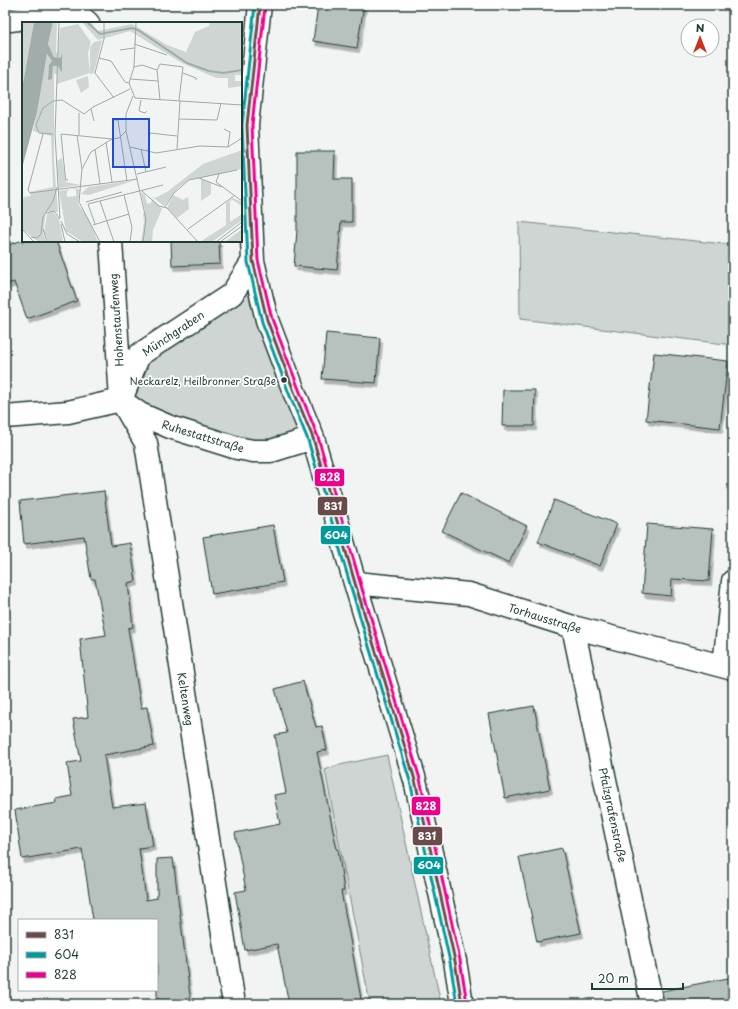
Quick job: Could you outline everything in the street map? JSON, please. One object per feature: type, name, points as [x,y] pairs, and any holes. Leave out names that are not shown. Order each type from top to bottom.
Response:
[{"type":"street","points":[[260,5],[247,126],[253,261],[267,320],[313,438],[414,780],[455,961],[462,1004]]},
{"type":"street","points":[[11,20],[64,13],[74,14],[87,22]]},
{"type":"street","name":"Hohenstaufenweg","points":[[111,242],[120,400]]},
{"type":"street","name":"Münchgraben","points":[[120,400],[139,355],[232,294],[253,261]]},
{"type":"street","points":[[5,417],[68,412],[120,400]]},
{"type":"street","name":"Ruhestattstraße","points":[[120,400],[140,414],[170,427],[237,448],[253,451],[271,451],[313,438]]},
{"type":"street","name":"Keltenweg","points":[[120,400],[146,443],[234,1004]]},
{"type":"street","points":[[728,668],[733,581]]},
{"type":"street","name":"Torhausstraße","points":[[355,583],[469,594],[573,627],[728,668]]},
{"type":"street","name":"Pfalzgrafenstraße","points":[[573,627],[652,1004]]},
{"type":"shaded area","points":[[519,222],[733,245],[733,345],[520,319]]},
{"type":"shaded area","points":[[253,261],[313,438],[271,451],[121,400],[139,355],[231,294]]},
{"type":"shaded area","points":[[387,755],[441,1004],[370,1004],[325,770],[335,766]]},
{"type":"building","points":[[318,5],[364,5],[357,48],[313,41]]},
{"type":"building","points":[[297,151],[335,151],[334,179],[352,179],[352,222],[341,222],[337,270],[294,266],[297,231]]},
{"type":"building","points":[[20,241],[56,242],[77,301],[27,319],[14,282],[5,285],[5,246]]},
{"type":"building","points":[[171,242],[219,242],[220,264],[172,266]]},
{"type":"building","points":[[326,333],[380,338],[376,383],[322,379]]},
{"type":"building","points":[[654,353],[728,361],[720,428],[646,420]]},
{"type":"building","points":[[503,390],[535,390],[534,426],[502,426]]},
{"type":"building","points":[[104,491],[111,546],[130,543],[136,581],[128,583],[133,627],[128,628],[141,708],[147,707],[154,746],[104,755],[112,807],[146,803],[153,846],[139,848],[146,900],[157,898],[157,859],[173,858],[191,1004],[157,1004],[158,919],[93,919],[82,849],[22,859],[15,810],[57,803],[56,799],[72,796],[67,763],[81,761],[73,719],[88,717],[80,639],[106,635],[95,579],[91,579],[84,536],[24,544],[20,501]]},
{"type":"building","points":[[461,493],[527,526],[509,563],[442,531]]},
{"type":"building","points":[[554,500],[617,524],[600,566],[538,542]]},
{"type":"building","points":[[647,524],[713,529],[709,581],[672,579],[671,596],[642,593]]},
{"type":"building","points":[[273,525],[283,582],[212,594],[203,537]]},
{"type":"building","points":[[303,681],[316,727],[322,726],[327,750],[317,752],[337,850],[338,849],[344,891],[341,891],[362,1004],[289,1004],[277,944],[245,950],[235,892],[246,890],[235,833],[280,824],[274,795],[286,793],[275,735],[287,733],[275,689]]},
{"type":"building","points":[[534,706],[550,789],[505,798],[489,714]]},
{"type":"building","points":[[562,848],[581,933],[537,942],[519,857]]},
{"type":"building","points":[[733,977],[733,1004],[664,1004],[662,991]]},
{"type":"transit line","name":"604","points":[[255,5],[242,125],[248,262],[262,322],[308,440],[410,781],[450,962],[457,1004]]},
{"type":"transit line","name":"831","points":[[260,5],[247,125],[253,261],[267,320],[313,438],[415,780],[455,961],[462,1004]]},
{"type":"transit line","name":"828","points":[[265,6],[252,125],[258,260],[272,319],[318,437],[420,779],[460,960],[467,1003]]},
{"type":"place","name":"Neckarelz, Heilbronner Straße","points":[[284,380]]}]
